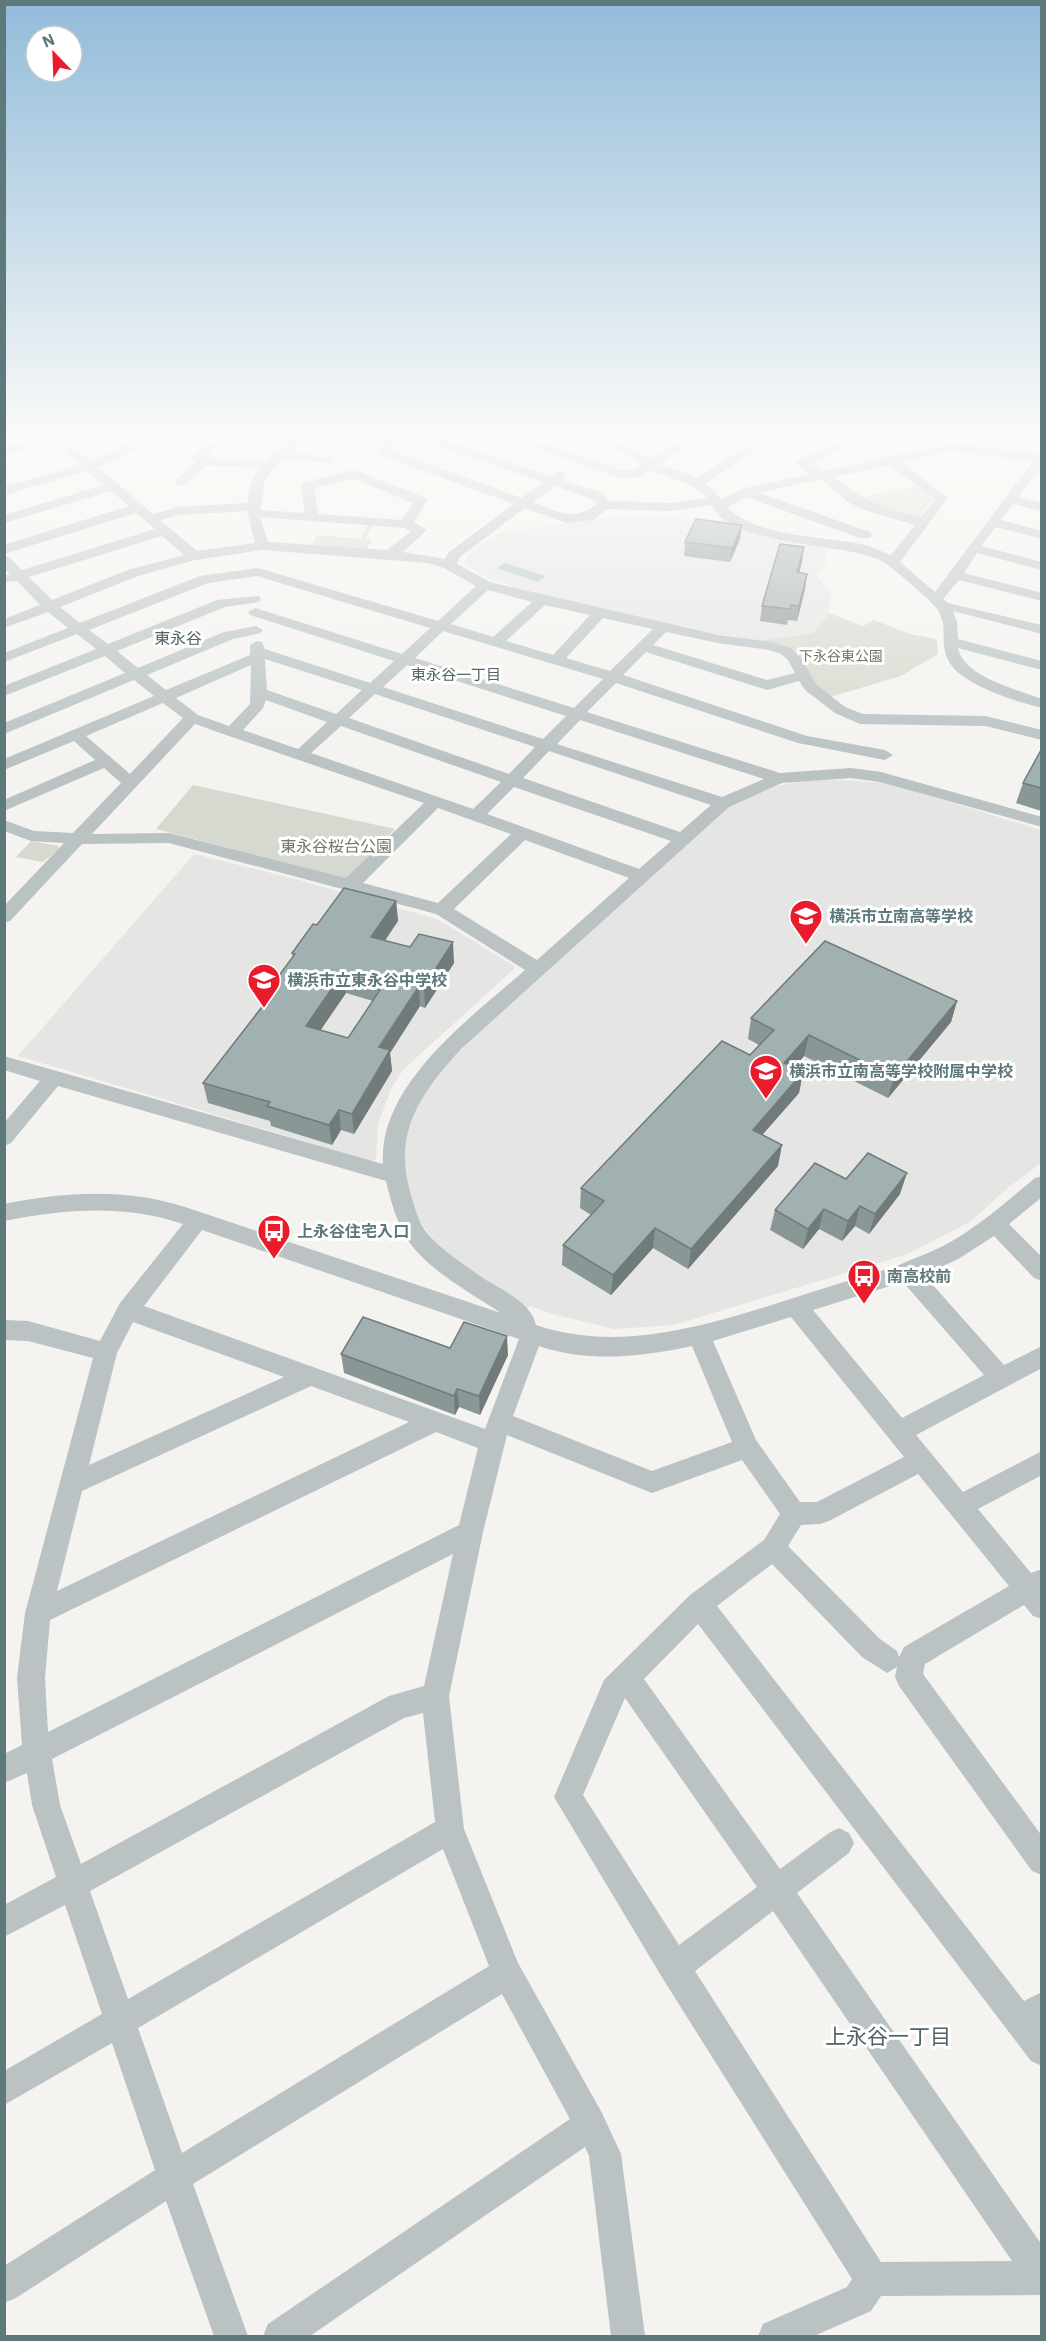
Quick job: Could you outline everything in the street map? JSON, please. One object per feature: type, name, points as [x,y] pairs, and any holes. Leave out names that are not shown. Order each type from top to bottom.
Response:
[{"type":"street","points":[[4,550],[29,542]]},
{"type":"street","points":[[4,580],[128,542]]},
{"type":"street","points":[[177,542],[194,556]]},
{"type":"street","points":[[261,542],[263,546]]},
{"type":"street","points":[[389,556],[405,542]]},
{"type":"street","points":[[449,565],[454,555],[471,542]]},
{"type":"street","points":[[872,542],[939,602],[950,622],[953,658],[967,672],[988,684],[1041,704]]},
{"type":"street","points":[[893,562],[908,542]]},
{"type":"street","points":[[939,602],[942,593],[977,542]]},
{"type":"street","points":[[4,624],[133,573],[194,556],[263,546],[430,559],[449,565],[485,585],[542,600],[663,627],[778,649],[794,658],[810,687],[840,710],[860,719],[985,721],[1041,735]]},
{"type":"street","points":[[973,548],[1041,566]]},
{"type":"street","points":[[4,560],[49,605],[192,718],[435,801],[641,876]]},
{"type":"street","points":[[232,732],[258,705],[260,693],[252,572]]},
{"type":"street","points":[[4,658],[205,579],[252,572],[279,577],[613,677],[804,740],[885,755]]},
{"type":"street","points":[[956,575],[1041,597]]},
{"type":"street","points":[[300,755],[485,585]]},
{"type":"street","points":[[495,643],[542,600]]},
{"type":"street","points":[[939,602],[1041,630]]},
{"type":"street","points":[[4,692],[222,603],[254,606],[404,659],[779,778]]},
{"type":"street","points":[[556,660],[600,613]]},
{"type":"street","points":[[476,816],[663,627]]},
{"type":"street","points":[[4,729],[229,635],[256,630]]},
{"type":"street","points":[[950,641],[1041,666]]},
{"type":"street","points":[[644,647],[767,685],[804,675]]},
{"type":"street","points":[[4,765],[257,654],[723,803]]},
{"type":"street","points":[[260,693],[682,839]]},
{"type":"street","points":[[4,917],[192,718]]},
{"type":"street","points":[[881,777],[892,719]]},
{"type":"street","points":[[75,734],[131,783]]},
{"type":"street","points":[[4,806],[106,761]]},
{"type":"street","points":[[628,2337],[604,2154],[591,2124],[507,1973],[450,1829],[435,1696],[470,1532],[495,1431],[529,1333],[523,1317],[447,1264],[419,1239],[407,1217],[396,1176],[395,1138],[408,1103],[427,1073],[538,969],[723,803],[779,778],[851,773],[881,777],[1041,822]]},
{"type":"street","points":[[350,885],[435,801]]},
{"type":"street","points":[[5,827],[31,836],[77,839],[170,838],[350,885],[442,910],[538,969]]},
{"type":"street","points":[[442,910],[522,833]]},
{"type":"street","points":[[4,1063],[396,1176]]},
{"type":"street","points":[[4,1138],[54,1077]]},
{"type":"street","points":[[4,1213],[60,1202],[91,1199],[120,1200],[150,1205],[529,1333],[563,1344],[594,1349],[652,1346],[699,1336],[907,1271],[937,1259],[996,1224],[1041,1184]]},
{"type":"street","points":[[198,1220],[128,1310],[105,1352],[38,1613],[31,1678],[37,1753],[46,1805],[231,2337]]},
{"type":"street","points":[[996,1224],[1041,1272]]},
{"type":"street","points":[[907,1271],[1001,1378]]},
{"type":"street","points":[[796,1306],[960,1506],[1037,1593],[899,1663]]},
{"type":"street","points":[[128,1310],[436,1421],[495,1431],[652,1482],[747,1447]]},
{"type":"street","points":[[4,1330],[28,1331],[105,1352]]},
{"type":"street","points":[[699,1336],[747,1447],[794,1514]]},
{"type":"street","points":[[899,1432],[1041,1356]]},
{"type":"street","points":[[70,1485],[310,1376]]},
{"type":"street","points":[[38,1613],[436,1421]]},
{"type":"street","points":[[794,1514],[820,1513],[922,1460]]},
{"type":"street","points":[[960,1506],[1041,1462]]},
{"type":"street","points":[[794,1514],[772,1548],[699,1604],[614,1690],[568,1797],[872,2279]]},
{"type":"street","points":[[4,1769],[470,1532]]},
{"type":"street","points":[[772,1548],[871,1648],[899,1663],[1041,1861]]},
{"type":"street","points":[[699,1604],[1030,2016],[1041,2050]]},
{"type":"street","points":[[626,1677],[776,1889],[1041,2276]]},
{"type":"street","points":[[4,1922],[399,1706],[435,1696]]},
{"type":"street","points":[[4,2089],[450,1829]]},
{"type":"street","points":[[674,1968],[839,1843]]},
{"type":"street","points":[[4,2286],[174,2177],[507,1973]]},
{"type":"street","points":[[280,2337],[591,2124]]},
{"type":"street","points":[[872,2279],[1041,2276]]},
{"type":"street","points":[[775,2337],[859,2299],[872,2279]]},
{"type":"shaded area","points":[[484,542],[806,542],[826,547],[826,562],[816,575],[831,593],[829,613],[814,633],[758,641],[696,631],[542,596],[487,578],[464,564],[470,551]]},
{"type":"shaded area","points":[[505,563],[546,576],[538,582],[497,568]]},
{"type":"shaded area","name":"横浜市立南高等学校","points":[[822,779],[888,783],[1041,830],[1041,1163],[1009,1187],[971,1221],[908,1254],[674,1325],[614,1329],[552,1314],[530,1306],[526,1309],[442,1252],[414,1213],[401,1164],[416,1089],[730,804],[780,785]]},
{"type":"shaded area","name":"横浜市立東永谷中学校","points":[[194,854],[299,880],[437,919],[515,968],[403,1070],[391,1089],[378,1124],[376,1159],[371,1161],[18,1056]]},
{"type":"green space","points":[[313,542],[371,542],[365,551],[311,546]]},
{"type":"green space","name":"下永谷東公園","points":[[829,613],[863,626],[874,620],[910,634],[937,639],[938,654],[901,676],[830,697],[816,685],[798,654],[789,648],[758,641],[814,633]]},
{"type":"green space","name":"東永谷桜台公園","points":[[193,785],[395,829],[349,879],[156,829]]},
{"type":"green space","points":[[31,841],[58,846],[59,849],[43,862],[16,857]]},
{"type":"building","points":[[687,542],[735,542],[732,548]]},
{"type":"building","points":[[780,544],[804,547],[797,572],[807,574],[799,606],[791,605],[790,609],[762,606]]},
{"type":"building","points":[[1041,750],[1041,788],[1023,783]]},
{"type":"building","points":[[344,888],[396,901],[371,937],[410,947],[419,934],[453,942],[424,987],[419,986],[379,1047],[390,1050],[352,1114],[339,1110],[329,1125],[267,1106],[270,1102],[203,1083],[269,998],[264,996],[295,954],[292,953],[313,924],[317,925]],"holes":[[[343,972],[384,984],[348,1038],[306,1026]]]},
{"type":"building","points":[[825,941],[957,1001],[894,1077],[809,1035],[784,1063],[803,1072],[753,1130],[782,1145],[691,1249],[655,1228],[613,1275],[563,1245],[604,1201],[581,1188],[722,1041],[750,1055],[774,1030],[751,1018]]},
{"type":"building","points":[[868,1153],[907,1173],[875,1214],[860,1206],[848,1221],[824,1209],[808,1229],[775,1210],[815,1163],[846,1179]]},
{"type":"building","points":[[363,1317],[450,1348],[464,1322],[507,1336],[479,1396],[457,1389],[454,1396],[341,1354]]},
{"type":"place","name":"横浜市立南高等学校","points":[[806,945]]},
{"type":"place","name":"横浜市立東永谷中学校","points":[[264,1009]]},
{"type":"place","name":"横浜市立南高等学校附属中学校","points":[[766,1100]]},
{"type":"place","name":"上永谷住宅入口","points":[[274,1260]]},
{"type":"place","name":"南高校前","points":[[864,1305]]},
{"type":"district","name":"東永谷","points":[[178,638]]},
{"type":"district","name":"東永谷一丁目","points":[[456,674]]},
{"type":"district","name":"上永谷一丁目","points":[[888,2036]]}]
